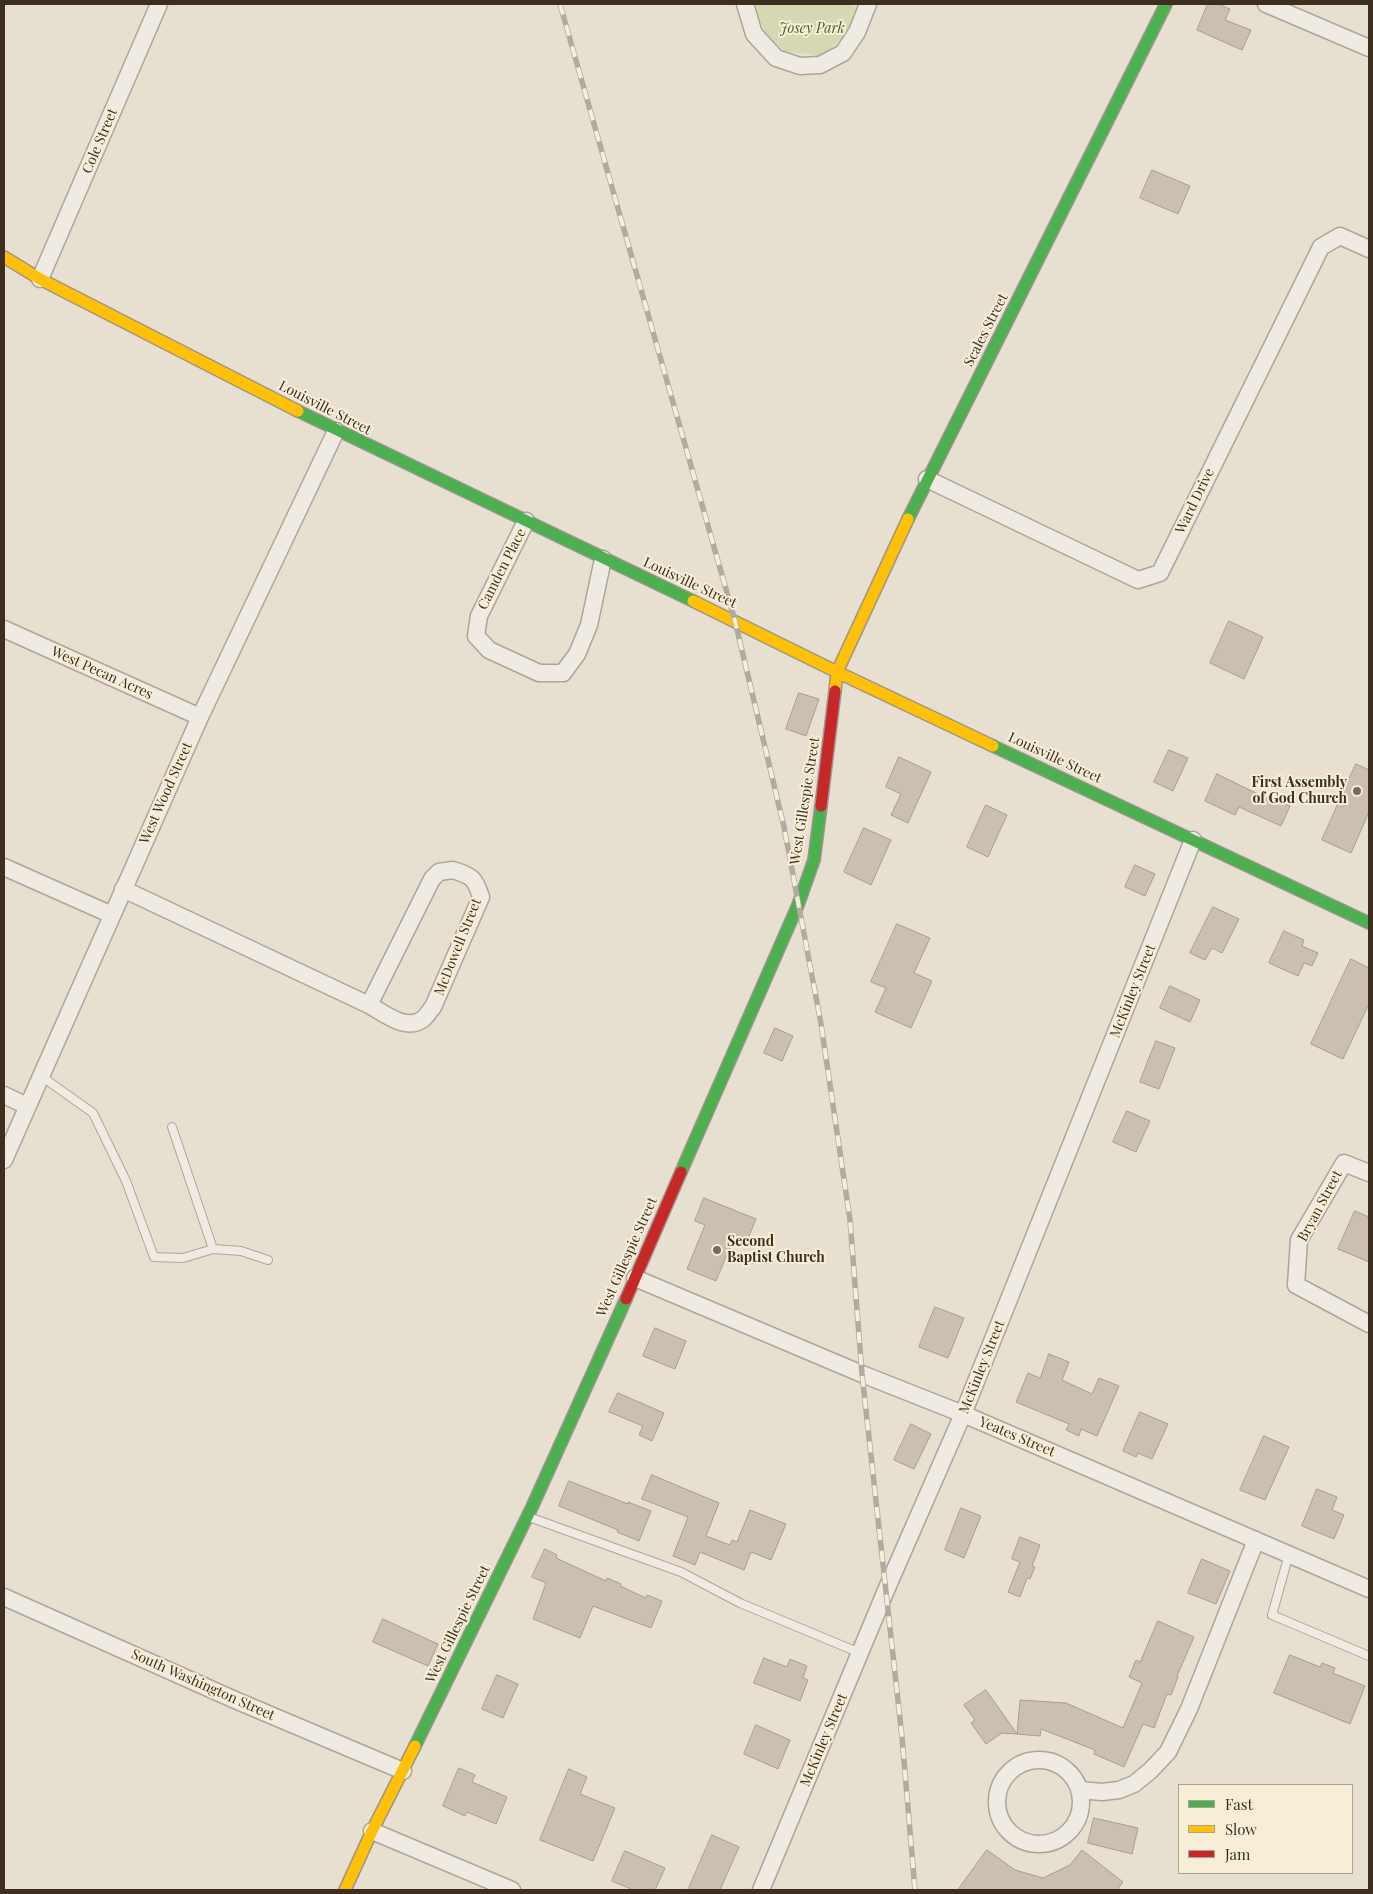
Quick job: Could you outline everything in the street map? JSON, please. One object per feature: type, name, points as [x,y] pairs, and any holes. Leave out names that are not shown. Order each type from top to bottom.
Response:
[{"type":"street","name":"Cole Street","points":[[40,279],[159,4]]},
{"type":"street","points":[[745,4],[754,34],[776,58],[800,66],[820,65],[843,53],[857,32],[868,4]]},
{"type":"street","name":"Scales Street","points":[[836,672],[927,479],[1166,4]]},
{"type":"street","points":[[1266,4],[1369,48]]},
{"type":"street","name":"Ward Drive","points":[[927,479],[1138,580],[1160,573],[1321,247],[1340,236],[1369,249]]},
{"type":"street","name":"Louisville Street","points":[[4,257],[40,279],[336,431],[735,621],[836,672],[1369,923]]},
{"type":"street","name":"West Wood Street","points":[[4,1160],[200,717],[336,431]]},
{"type":"street","name":"Camden Place","points":[[526,521],[479,616],[476,636],[490,650],[498,654],[540,673],[563,673],[577,654],[589,625],[604,558]]},
{"type":"street","name":"West Pecan Acres","points":[[4,629],[200,717]]},
{"type":"street","name":"West Gillespie Street","points":[[345,1890],[372,1830],[527,1516],[635,1278],[798,905],[814,860],[836,672]]},
{"type":"street","name":"McKinley Street","points":[[761,1890],[860,1653],[964,1414],[1193,840]]},
{"type":"street","points":[[4,867],[112,915]]},
{"type":"street","name":"McDowell Street","points":[[123,889],[369,1005],[395,1020],[410,1024],[423,1019],[433,1007],[481,897],[476,882],[467,874],[453,870],[439,872],[432,879],[369,1005]]},
{"type":"street","points":[[4,1095],[27,1106]]},
{"type":"street","name":"Bryan Street","points":[[1369,1173],[1344,1163],[1299,1240],[1296,1285],[1369,1324]]},
{"type":"street","name":"Yeates Street","points":[[635,1278],[862,1374],[964,1414],[1369,1589]]},
{"type":"street","points":[[1079,1790],[1102,1792],[1119,1790],[1134,1784],[1168,1752],[1189,1709],[1256,1540]]},
{"type":"street","name":"South Washington Street","points":[[4,1597],[235,1700],[402,1771]]},
{"type":"street","points":[[1036,1760],[1051,1762],[1063,1768],[1073,1777],[1079,1790],[1081,1804],[1078,1818],[1071,1830],[1047,1844],[1033,1844],[1020,1841],[1009,1832],[1001,1821],[997,1808],[997,1794],[1002,1781],[1011,1770],[1023,1763],[1036,1760]]},
{"type":"street","points":[[372,1830],[512,1890]]},
{"type":"lane","points":[[40,1076],[92,1113],[126,1181],[154,1257],[183,1258],[213,1249],[241,1251],[268,1260]]},
{"type":"lane","points":[[172,1127],[213,1249]]},
{"type":"lane","points":[[527,1516],[681,1572],[740,1603],[860,1653]]},
{"type":"lane","points":[[1289,1554],[1272,1615],[1369,1656]]},
{"type":"green space","name":"Josey Park","points":[[754,4],[849,4],[859,9],[843,38],[820,56],[785,51],[766,36]]},
{"type":"building","points":[[1208,4],[1218,4],[1230,9],[1225,20],[1251,30],[1242,50],[1197,30]]},
{"type":"building","points":[[1152,170],[1190,186],[1178,214],[1140,198]]},
{"type":"building","points":[[1229,621],[1263,637],[1244,679],[1210,663]]},
{"type":"building","points":[[799,693],[819,699],[806,736],[786,729]]},
{"type":"building","points":[[1169,750],[1188,758],[1173,791],[1154,782]]},
{"type":"building","points":[[899,757],[931,772],[908,823],[891,815],[901,794],[886,787]]},
{"type":"building","name":"First Assembly of God Church","points":[[1356,764],[1369,770],[1369,812],[1351,853],[1322,840]]},
{"type":"building","points":[[1217,774],[1264,797],[1265,795],[1290,806],[1281,826],[1239,807],[1235,815],[1205,801]]},
{"type":"building","points":[[986,805],[1007,815],[988,857],[967,847]]},
{"type":"building","points":[[864,828],[891,840],[871,885],[844,872]]},
{"type":"building","points":[[1135,865],[1155,874],[1145,896],[1125,887]]},
{"type":"building","points":[[1213,907],[1239,919],[1222,953],[1212,948],[1205,960],[1190,953]]},
{"type":"building","points":[[897,924],[930,938],[914,973],[932,981],[911,1028],[875,1012],[886,988],[871,982]]},
{"type":"building","points":[[1284,931],[1304,940],[1302,946],[1318,953],[1312,966],[1304,963],[1298,976],[1269,963]]},
{"type":"building","points":[[1351,959],[1369,968],[1369,1004],[1343,1059],[1311,1044]]},
{"type":"building","points":[[1170,986],[1200,1000],[1190,1022],[1160,1008]]},
{"type":"building","points":[[775,1028],[793,1036],[782,1061],[764,1053]]},
{"type":"building","points":[[1156,1041],[1175,1048],[1159,1089],[1140,1082]]},
{"type":"building","points":[[1127,1111],[1150,1121],[1136,1152],[1113,1142]]},
{"type":"building","points":[[704,1198],[756,1219],[746,1243],[734,1238],[716,1281],[687,1269],[705,1225],[695,1221]]},
{"type":"building","points":[[1355,1211],[1369,1217],[1369,1262],[1338,1249]]},
{"type":"building","points":[[935,1307],[964,1318],[948,1358],[919,1347]]},
{"type":"building","points":[[655,1328],[686,1341],[675,1369],[643,1356]]},
{"type":"building","points":[[1049,1354],[1069,1362],[1062,1380],[1092,1394],[1099,1378],[1119,1386],[1097,1436],[1081,1429],[1079,1436],[1066,1430],[1069,1424],[1016,1402],[1028,1373],[1040,1378]]},
{"type":"building","points":[[618,1393],[664,1413],[652,1441],[639,1435],[643,1426],[609,1412]]},
{"type":"building","points":[[1140,1412],[1168,1424],[1152,1459],[1138,1453],[1136,1457],[1123,1451]]},
{"type":"building","points":[[911,1424],[931,1434],[914,1469],[894,1460]]},
{"type":"building","points":[[1264,1436],[1289,1447],[1265,1500],[1240,1490]]},
{"type":"building","points":[[652,1475],[719,1503],[706,1536],[730,1545],[732,1540],[737,1542],[750,1510],[786,1524],[771,1560],[751,1552],[744,1570],[700,1552],[695,1565],[673,1556],[688,1517],[642,1499]]},
{"type":"building","points":[[569,1481],[651,1511],[639,1541],[617,1532],[618,1530],[559,1506]]},
{"type":"building","points":[[1317,1489],[1337,1497],[1332,1510],[1344,1515],[1334,1539],[1302,1526]]},
{"type":"building","points":[[961,1508],[981,1516],[964,1558],[945,1550]]},
{"type":"building","points":[[1020,1537],[1040,1545],[1032,1566],[1035,1567],[1030,1579],[1027,1578],[1020,1597],[1008,1592],[1020,1562],[1012,1559]]},
{"type":"building","points":[[545,1549],[557,1555],[556,1558],[606,1581],[607,1578],[646,1598],[647,1595],[662,1601],[651,1628],[593,1606],[580,1638],[533,1619],[546,1583],[532,1577]]},
{"type":"building","points":[[1202,1559],[1230,1571],[1216,1604],[1188,1593]]},
{"type":"building","points":[[383,1619],[438,1644],[428,1666],[373,1642]]},
{"type":"building","points":[[1158,1621],[1194,1637],[1171,1695],[1167,1694],[1154,1728],[1143,1724],[1124,1767],[1094,1754],[1095,1750],[1041,1729],[1040,1736],[1017,1734],[1020,1700],[1066,1703],[1123,1728],[1142,1683],[1129,1677],[1136,1660],[1140,1662]]},
{"type":"building","points":[[1290,1655],[1320,1667],[1322,1663],[1335,1668],[1333,1673],[1365,1686],[1350,1724],[1274,1693]]},
{"type":"building","points":[[764,1658],[787,1667],[790,1659],[807,1666],[803,1678],[808,1680],[800,1701],[754,1683]]},
{"type":"building","points":[[497,1675],[518,1684],[503,1718],[482,1709]]},
{"type":"building","points":[[986,1690],[1017,1734],[1002,1733],[986,1744],[971,1723],[975,1720],[964,1705]]},
{"type":"building","points":[[756,1725],[790,1740],[778,1769],[744,1754]]},
{"type":"building","points":[[459,1768],[475,1775],[472,1782],[507,1797],[496,1824],[467,1812],[465,1816],[443,1806]]},
{"type":"building","points":[[569,1769],[587,1777],[580,1794],[615,1808],[593,1861],[540,1840]]},
{"type":"building","points":[[1094,1818],[1138,1828],[1132,1854],[1088,1843]]},
{"type":"building","points":[[712,1835],[739,1847],[720,1890],[688,1890]]},
{"type":"building","points":[[987,1850],[1015,1870],[1043,1878],[1070,1865],[1082,1850],[1123,1882],[1117,1890],[958,1890]]},
{"type":"building","points":[[625,1851],[665,1868],[655,1890],[633,1890],[612,1881]]},
{"type":"railway","points":[[560,4],[735,621],[784,827],[821,1024],[850,1220],[862,1374],[902,1737],[915,1890]]},
{"type":"traffic: fast","points":[[908,519],[1166,4]]},
{"type":"traffic: fast","points":[[298,411],[693,601]]},
{"type":"traffic: fast","points":[[993,746],[1369,923]]},
{"type":"traffic: fast","points":[[681,1172],[798,905],[814,860],[821,806]]},
{"type":"traffic: fast","points":[[415,1746],[532,1507],[626,1299]]},
{"type":"traffic: slow","points":[[4,257],[40,279],[298,411]]},
{"type":"traffic: slow","points":[[835,691],[837,672],[908,519]]},
{"type":"traffic: slow","points":[[693,601],[993,746]]},
{"type":"traffic: slow","points":[[345,1890],[372,1831],[415,1746]]},
{"type":"traffic: jam","points":[[821,806],[835,691]]},
{"type":"traffic: jam","points":[[626,1299],[681,1172]]},
{"type":"place","name":"First Assembly of God Church","points":[[1357,791]]},
{"type":"place","name":"Second Baptist Church","points":[[717,1250]]}]
